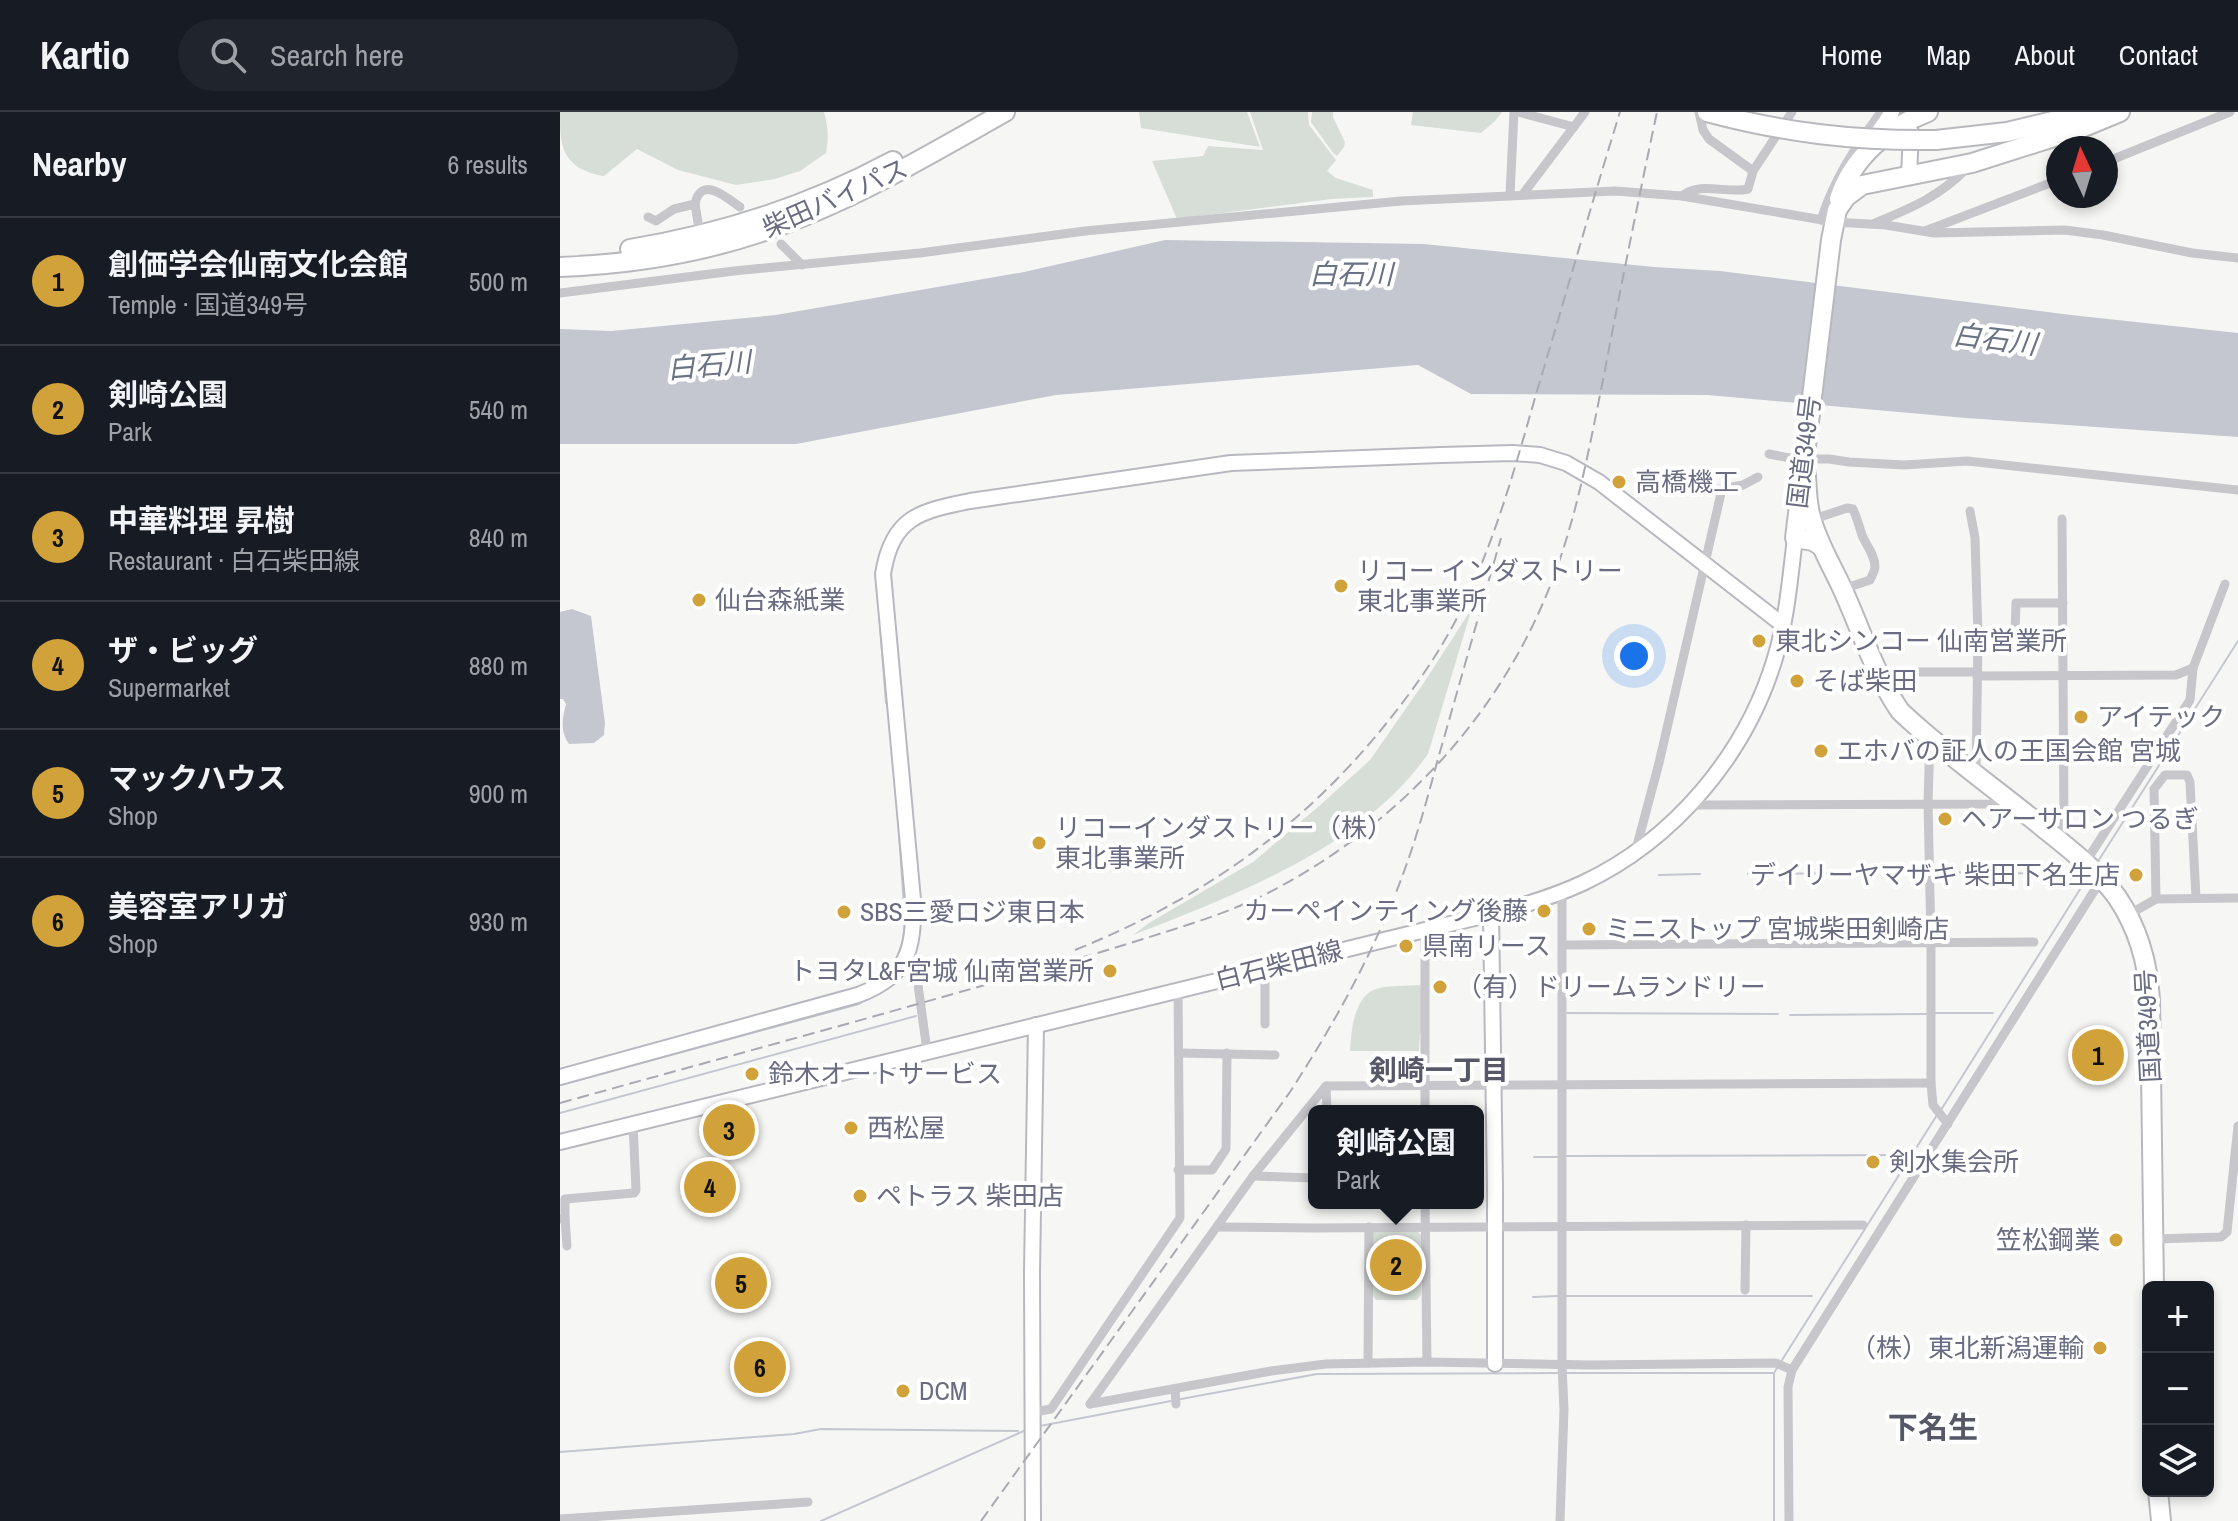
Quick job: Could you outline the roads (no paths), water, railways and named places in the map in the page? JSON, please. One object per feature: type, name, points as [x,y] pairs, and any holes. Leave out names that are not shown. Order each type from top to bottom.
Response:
[{"type":"highway","name":"柴田バイパス","points":[[560,256],[600,254],[700,235],[751,221],[841,186],[982,112]]},
{"type":"highway","name":"柴田バイパス","points":[[560,267],[657,257],[774,228],[870,186],[1005,112]]},
{"type":"highway","points":[[1707,112],[1774,129],[1839,138],[1925,122],[1970,126],[2048,112]]},
{"type":"highway","points":[[1747,112],[1842,127],[1892,130],[1925,122],[2007,132],[2090,112]]},
{"type":"highway","points":[[1831,223],[1846,197],[1862,185],[1972,163],[2079,129],[2120,112]]},
{"type":"highway","name":"国道349号","points":[[1925,122],[1893,129],[1863,155],[1845,182],[1831,223],[1795,538],[1821,546],[1882,680],[1900,711],[2060,841],[2116,896],[2128,915],[2139,939],[2149,980],[2154,1281]]},
{"type":"highway","points":[[1804,452],[1811,520],[1821,546]]},
{"type":"highway","points":[[2159,1497],[2161,1521]]},
{"type":"street","points":[[1510,195],[1516,112],[1574,127]]},
{"type":"street","points":[[1523,194],[1585,112]]},
{"type":"street","points":[[1699,112],[1703,130],[1709,139],[1753,171]]},
{"type":"street","points":[[1682,196],[1697,189],[1748,189],[1753,171],[1792,112]]},
{"type":"street","points":[[1831,223],[1831,190],[1855,147],[1881,112]]},
{"type":"street","points":[[1863,155],[1892,112]]},
{"type":"street","points":[[2118,157],[2230,112]]},
{"type":"street","points":[[1909,176],[1925,122]]},
{"type":"street","points":[[1871,225],[1930,199],[1972,163]]},
{"type":"street","points":[[1922,232],[2046,185]]},
{"type":"street","points":[[700,235],[695,204],[698,194],[712,190],[740,207]]},
{"type":"street","points":[[560,293],[920,253],[1085,231],[1401,201],[1630,191],[1682,196],[1831,223],[1886,225],[1922,232],[2065,230],[2192,253],[2238,258]]},
{"type":"street","points":[[648,217],[656,221],[674,209],[695,204]]},
{"type":"street","points":[[781,244],[802,265]]},
{"type":"street","points":[[1769,454],[1804,452],[1849,462],[1904,465],[1967,461],[2238,490]]},
{"type":"street","points":[[560,1077],[858,995],[879,987],[893,977],[908,953],[913,937],[913,900],[883,574],[886,555],[904,525],[936,507],[1231,463],[1513,453],[1551,458],[1599,482],[1783,625]]},
{"type":"street","points":[[1694,491],[1743,485],[1758,477]]},
{"type":"street","points":[[1635,853],[1659,763],[1722,489]]},
{"type":"street","points":[[1811,520],[1847,508],[1853,509],[1860,523],[1875,567],[1873,575],[1870,580],[1849,587],[1841,586]]},
{"type":"street","points":[[1970,511],[1975,538],[1978,636],[1976,774]]},
{"type":"street","points":[[2060,841],[2064,825],[2062,519]]},
{"type":"street","name":"白石柴田線","points":[[560,1142],[1425,930],[1491,913],[1583,882],[1635,853],[1691,805],[1738,743],[1771,672],[1783,625],[1795,538]]},
{"type":"street","points":[[1789,1521],[1789,1370],[2035,982],[2190,700],[2193,668],[2225,584]]},
{"type":"street","points":[[1978,636],[2015,634],[2016,603],[2063,603]]},
{"type":"street","points":[[1882,680],[1907,672],[2176,675],[2193,668]]},
{"type":"street","points":[[1930,737],[1931,1083],[1933,1105],[1947,1123]]},
{"type":"street","points":[[2156,899],[2154,789],[2165,775],[2187,775],[2190,782],[2196,898]]},
{"type":"street","points":[[1691,805],[1993,804],[2010,801]]},
{"type":"street","points":[[1560,1521],[1564,1410],[1562,891]]},
{"type":"street","points":[[2128,915],[2156,899],[2238,898]]},
{"type":"street","points":[[1491,913],[1495,1364]]},
{"type":"street","points":[[1425,930],[1425,1105]]},
{"type":"street","points":[[1563,945],[2034,942]]},
{"type":"street","points":[[908,953],[916,970],[927,1051]]},
{"type":"street","points":[[1265,968],[1265,1024]]},
{"type":"street","points":[[1034,1423],[1051,1409],[1180,1218],[1178,990]]},
{"type":"street","points":[[1033,1521],[1032,1272],[1036,1025]]},
{"type":"street","points":[[1180,1053],[1275,1055]]},
{"type":"street","points":[[1178,1170],[1212,1170],[1226,1149],[1227,1053]]},
{"type":"street","points":[[1326,1086],[1931,1083]]},
{"type":"street","points":[[1326,1086],[1327,1105]]},
{"type":"street","points":[[1311,1105],[1326,1086]]},
{"type":"street","points":[[1308,1108],[1253,1176],[1090,1404],[1319,1364],[1427,1362],[1563,1369],[1776,1363],[1789,1370]]},
{"type":"street","points":[[567,1246],[563,1218],[565,1199],[634,1193],[636,1190],[633,1124]]},
{"type":"street","points":[[2154,1239],[2221,1237],[2227,1232],[2238,1126]]},
{"type":"street","points":[[1253,1176],[1308,1178]]},
{"type":"street","points":[[1425,1209],[1427,1362]]},
{"type":"street","points":[[1745,1290],[1746,1225]]},
{"type":"street","points":[[1217,1227],[1863,1225]]},
{"type":"street","points":[[1368,1363],[1369,1227]]},
{"type":"street","points":[[1175,1389],[1176,1404]]},
{"type":"street","points":[[560,1519],[661,1516],[808,1502]]},
{"type":"water","name":"白石川","points":[[1165,240],[1424,244],[1720,271],[2238,333],[2238,437],[1966,418],[1708,395],[1471,394],[1418,365],[1056,395],[796,444],[560,444],[560,329],[611,331],[776,315],[1024,272]]},
{"type":"water","points":[[572,609],[591,616],[605,723],[604,735],[594,743],[569,744],[563,730],[566,704],[560,699],[560,612]]},
{"type":"waterway","points":[[879,612],[886,703]]},
{"type":"waterway","points":[[2097,863],[2238,641]]},
{"type":"waterway","points":[[896,788],[905,922],[903,941],[896,960]]},
{"type":"waterway","points":[[1935,872],[2078,874]]},
{"type":"waterway","points":[[1748,874],[1857,873]]},
{"type":"waterway","points":[[1897,873],[1925,873]]},
{"type":"waterway","points":[[1659,875],[1700,874]]},
{"type":"waterway","points":[[1941,1110],[2089,875]]},
{"type":"waterway","points":[[560,1085],[859,1004]]},
{"type":"waterway","points":[[1567,1013],[1778,1014]]},
{"type":"waterway","points":[[1935,1013],[1993,1013]]},
{"type":"waterway","points":[[1790,1015],[1926,1014]]},
{"type":"waterway","points":[[560,1113],[916,1016]]},
{"type":"waterway","points":[[1782,1360],[1937,1115]]},
{"type":"waterway","points":[[1567,1156],[1911,1155]]},
{"type":"waterway","points":[[1534,1157],[1557,1157]]},
{"type":"waterway","points":[[1533,1297],[1557,1296]]},
{"type":"waterway","points":[[1567,1296],[1812,1296]]},
{"type":"waterway","points":[[1774,1521],[1774,1373],[1777,1368]]},
{"type":"waterway","points":[[1181,1399],[1317,1374],[1561,1373]]},
{"type":"waterway","points":[[1567,1373],[1773,1373]]},
{"type":"waterway","points":[[1040,1426],[1171,1401]]},
{"type":"waterway","points":[[560,1452],[794,1434],[821,1429],[1018,1431]]},
{"type":"waterway","points":[[821,1521],[1026,1430]]},
{"type":"railway","points":[[1075,950],[1165,908],[1245,858],[1283,829],[1352,763],[1398,709],[1434,658],[1464,605],[1500,514],[1620,112]]},
{"type":"railway","points":[[560,1103],[1052,966],[1206,919],[1268,893],[1315,866],[1359,836],[1400,801],[1473,722],[1504,678],[1530,631],[1552,581],[1569,532],[1587,457],[1657,112]]},
{"type":"railway","points":[[981,1521],[1290,1092],[1352,988],[1391,906],[1413,847],[1501,538]]},
{"type":"place","name":"高橋機工","points":[[1619,482]]},
{"type":"place","name":"リコー インダストリー 東北事業所","points":[[1341,586]]},
{"type":"place","name":"仙台森紙業","points":[[699,600]]},
{"type":"place","name":"東北シンコー 仙南営業所","points":[[1759,641]]},
{"type":"place","name":"そば柴田","points":[[1797,681]]},
{"type":"place","name":"アイテック","points":[[2081,717]]},
{"type":"place","name":"エホバの証人の王国会館 宮城","points":[[1821,751]]},
{"type":"place","name":"ヘアーサロン つるぎ","points":[[1945,819]]},
{"type":"place","name":"リコーインダストリー（株） 東北事業所","points":[[1039,843]]},
{"type":"place","name":"デイリーヤマザキ 柴田下名生店","points":[[2136,875]]},
{"type":"place","name":"カーペインティング後藤","points":[[1544,911]]},
{"type":"place","name":"SBS三愛ロジ東日本","points":[[844,912]]},
{"type":"place","name":"ミニストップ 宮城柴田剣崎店","points":[[1589,929]]},
{"type":"place","name":"県南リース","points":[[1406,946]]},
{"type":"place","name":"トヨタL&F宮城 仙南営業所","points":[[1110,971]]},
{"type":"place","name":"（有）ドリームランドリー","points":[[1440,987]]},
{"type":"place","name":"創価学会仙南文化会館","points":[[2098,1055]]},
{"type":"place","name":"鈴木オートサービス","points":[[752,1074]]},
{"type":"place","name":"西松屋","points":[[851,1128]]},
{"type":"place","name":"中華料理 昇樹","points":[[729,1130]]},
{"type":"place","name":"剣水集会所","points":[[1873,1162]]},
{"type":"place","name":"ザ・ビッグ","points":[[710,1187]]},
{"type":"place","name":"ペトラス 柴田店","points":[[860,1196]]},
{"type":"place","name":"笠松鋼業","points":[[2116,1240]]},
{"type":"place","name":"剣崎公園","points":[[1396,1265]]},
{"type":"place","name":"マックハウス","points":[[741,1283]]},
{"type":"place","name":"（株）東北新潟運輸","points":[[2100,1348]]},
{"type":"place","name":"美容室アリガ","points":[[760,1367]]},
{"type":"place","name":"DCM","points":[[903,1391]]},
{"type":"district","name":"剣崎一丁目","points":[[1439,1070]]},
{"type":"district","name":"下名生","points":[[1933,1428]]}]
